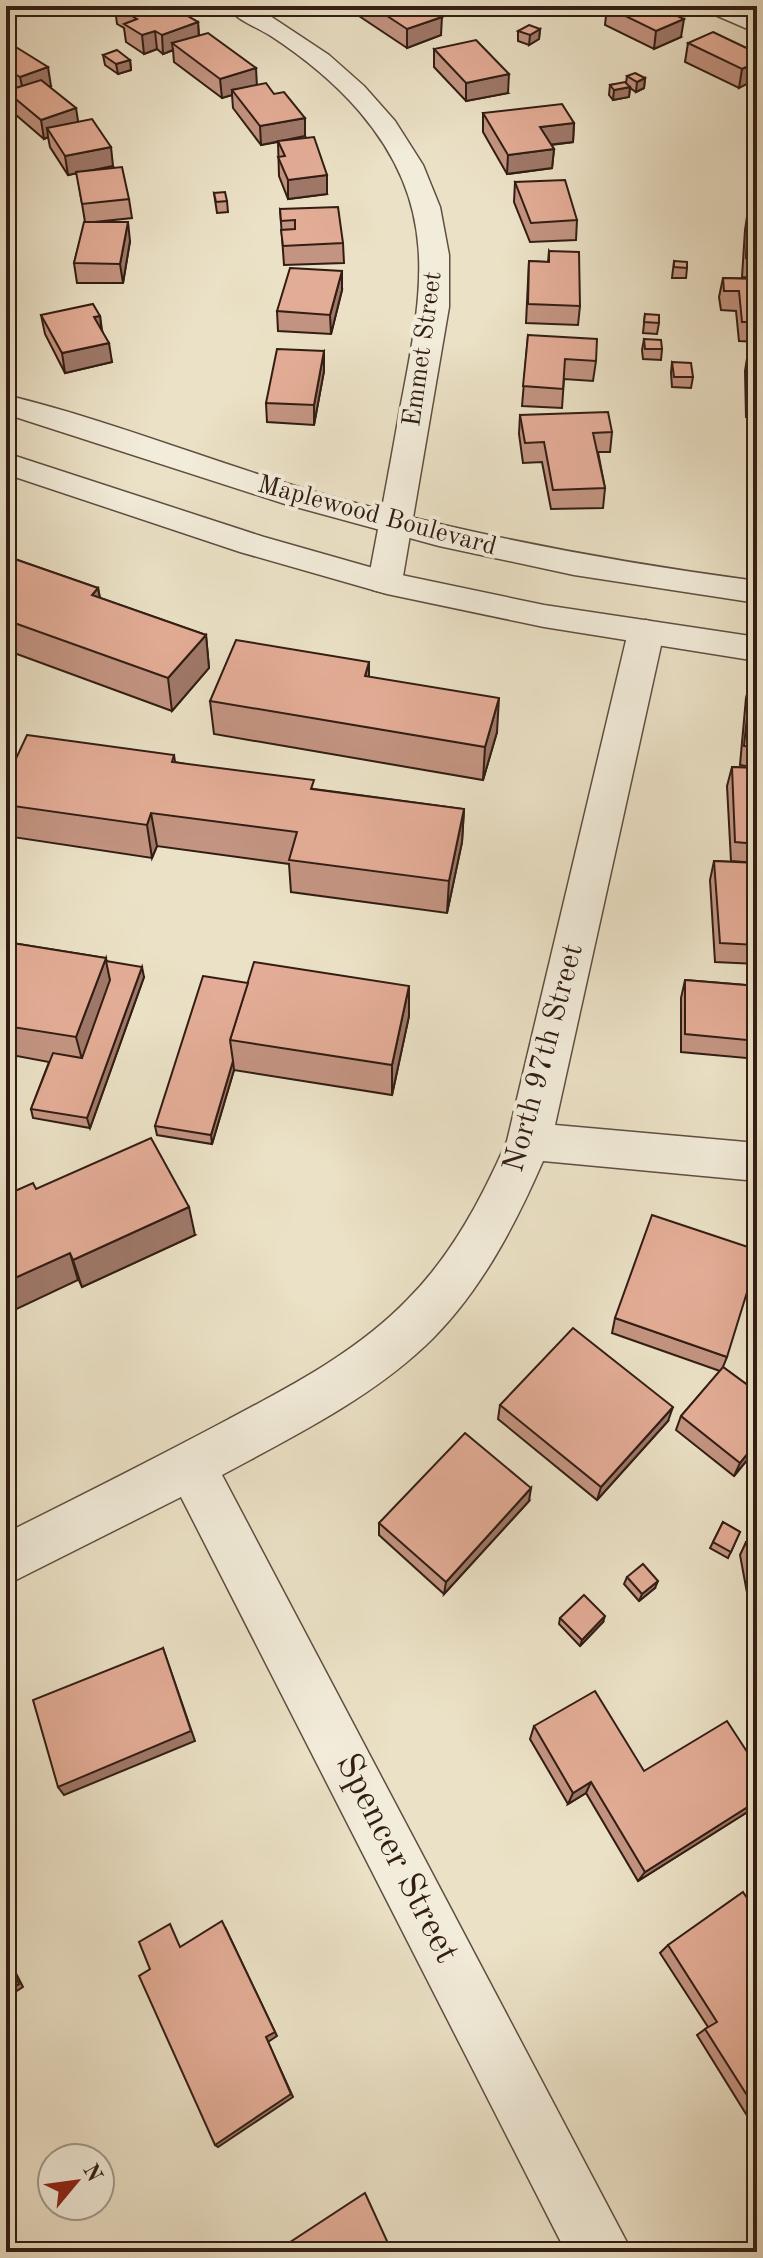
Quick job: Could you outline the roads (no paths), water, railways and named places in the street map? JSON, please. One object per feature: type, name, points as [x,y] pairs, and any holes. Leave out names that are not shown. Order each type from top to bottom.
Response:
[{"type":"street","name":"Emmet Street","points":[[238,6],[316,56],[357,90],[385,124],[408,162],[425,204],[433,241],[436,284],[385,582]]},
{"type":"street","points":[[714,6],[757,26]]},
{"type":"street","name":"Maplewood Boulevard","points":[[6,404],[395,525],[564,562],[757,592]]},
{"type":"street","name":"Maplewood Boulevard","points":[[6,463],[289,556],[385,582],[500,607],[757,649]]},
{"type":"street","name":"North 97th Street","points":[[6,1560],[191,1466],[349,1376],[403,1335],[459,1273],[484,1235],[513,1180],[529,1141],[646,632]]},
{"type":"street","points":[[529,1141],[757,1162]]},
{"type":"street","name":"Spencer Street","points":[[191,1466],[600,2252]]}]
